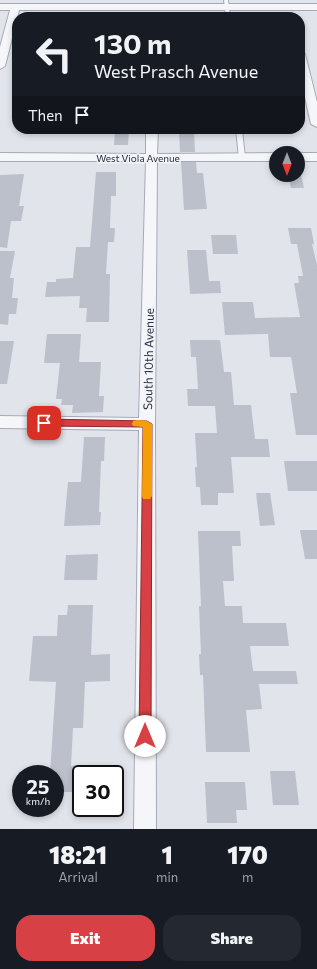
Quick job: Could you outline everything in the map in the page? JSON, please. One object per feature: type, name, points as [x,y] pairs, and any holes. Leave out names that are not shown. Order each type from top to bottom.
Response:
[{"type":"street","points":[[0,7],[227,8],[288,4],[317,7]]},
{"type":"street","points":[[14,12],[15,7]]},
{"type":"street","points":[[0,66],[12,19]]},
{"type":"street","points":[[305,75],[317,124]]},
{"type":"street","name":"South 10th Avenue","points":[[145,829],[147,424],[152,134]]},
{"type":"street","name":"West Viola Avenue","points":[[0,157],[269,157]]},
{"type":"street","points":[[305,157],[317,157]]},
{"type":"street","points":[[0,422],[147,424]]},
{"type":"lane","points":[[240,134],[242,158]]},
{"type":"building","points":[[115,134],[129,134],[128,145],[114,145]]},
{"type":"building","points":[[179,134],[194,134],[195,152],[180,152]]},
{"type":"building","points":[[181,162],[196,162],[197,173],[203,173],[207,209],[184,210]]},
{"type":"building","points":[[96,172],[116,172],[116,196],[111,196],[110,228],[115,228],[114,242],[108,242],[106,274],[110,274],[109,322],[86,322],[87,308],[79,308],[80,296],[45,297],[47,282],[56,282],[56,279],[73,278],[76,247],[90,247]]},
{"type":"building","points":[[24,174],[19,206],[24,206],[21,221],[11,221],[7,248],[0,247],[0,175]]},
{"type":"building","points":[[290,182],[303,182],[304,188],[291,188]]},
{"type":"building","points":[[288,228],[311,228],[314,244],[312,244],[317,265],[317,435],[296,435],[290,393],[297,393],[291,357],[270,357],[268,334],[225,335],[222,302],[253,302],[255,318],[300,317],[294,283],[299,283],[298,276],[303,276],[297,244],[291,244]]},
{"type":"building","points":[[211,235],[236,235],[238,254],[213,254]]},
{"type":"building","points":[[187,250],[206,250],[209,281],[220,281],[221,293],[190,294]]},
{"type":"building","points":[[0,251],[15,251],[10,278],[14,278],[12,298],[18,298],[16,314],[9,314],[8,325],[0,324]]},
{"type":"building","points":[[47,334],[81,334],[79,362],[101,362],[99,396],[104,396],[103,412],[72,413],[73,405],[61,405],[62,399],[56,399],[60,363],[44,363]]},
{"type":"building","points":[[190,340],[220,340],[224,372],[231,372],[234,405],[251,405],[255,439],[268,439],[270,457],[231,457],[234,493],[218,493],[218,505],[201,505],[200,487],[196,487],[195,467],[197,467],[195,433],[217,433],[215,406],[188,406],[187,389],[198,389],[196,357],[191,357]]},
{"type":"building","points":[[0,341],[14,341],[7,384],[0,384]]},
{"type":"building","points":[[84,437],[105,437],[104,461],[101,461],[99,512],[101,512],[100,525],[64,526],[68,482],[81,482]]},
{"type":"building","points":[[284,461],[317,461],[317,491],[288,491]]},
{"type":"building","points":[[256,493],[270,493],[275,525],[260,526]]},
{"type":"building","points":[[300,530],[317,530],[317,559],[305,559]]},
{"type":"building","points":[[198,531],[240,531],[241,546],[232,546],[234,581],[223,581],[225,606],[242,606],[243,623],[286,623],[289,646],[250,646],[253,671],[296,671],[298,684],[259,684],[262,709],[246,710],[250,752],[206,752],[203,675],[200,675],[199,654],[201,654],[199,606],[201,606]]},
{"type":"building","points":[[98,554],[97,580],[64,580],[66,555]]},
{"type":"building","points":[[68,605],[93,605],[91,655],[110,654],[110,681],[85,682],[83,728],[73,728],[71,766],[72,792],[64,792],[64,765],[51,765],[56,682],[29,681],[33,636],[57,636],[58,615],[67,615]]},
{"type":"building","points":[[270,771],[295,771],[299,805],[273,805]]},
{"type":"building","points":[[205,782],[245,782],[247,810],[236,810],[237,823],[207,823]]},
{"type":"slow traffic","points":[[137,424],[147,424],[147,496]]},
{"type":"route","points":[[44,423],[147,424],[145,736]]}]
